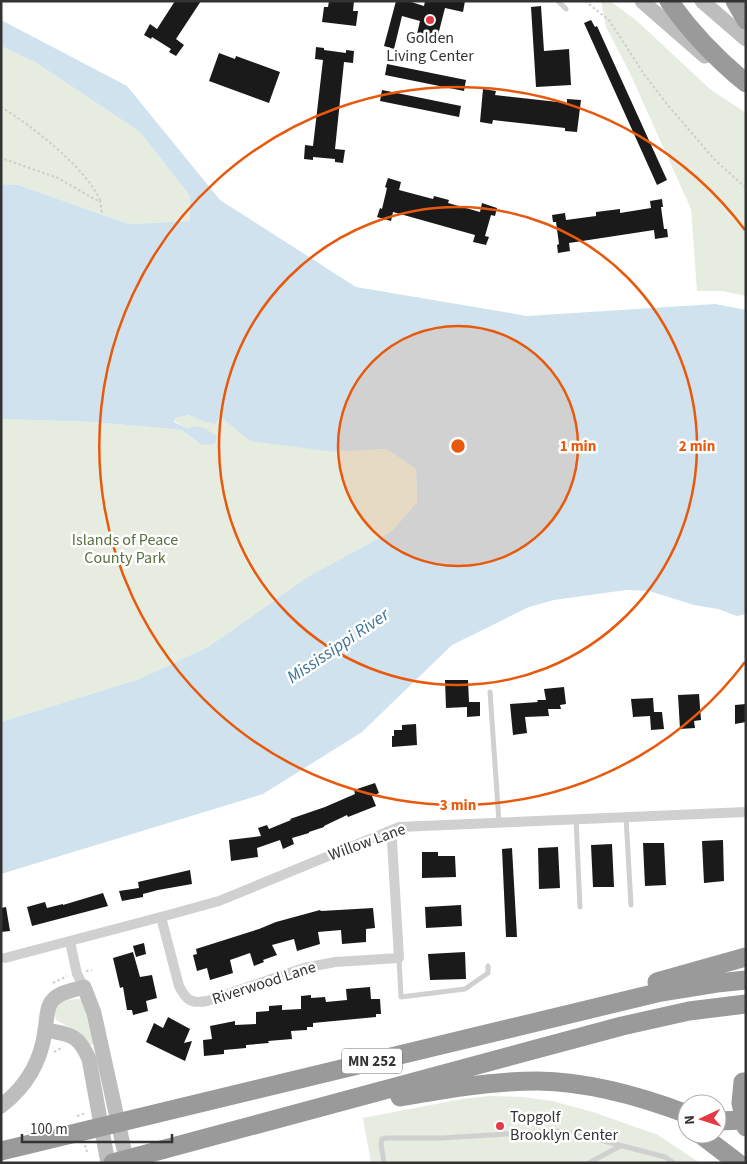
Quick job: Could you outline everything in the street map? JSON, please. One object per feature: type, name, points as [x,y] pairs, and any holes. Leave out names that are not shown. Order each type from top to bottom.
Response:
[{"type":"highway","points":[[669,1],[681,18],[746,83]]},
{"type":"highway","points":[[735,1],[746,20]]},
{"type":"highway","points":[[462,1040],[746,957]]},
{"type":"highway","points":[[462,1040],[675,990],[746,980]]},
{"type":"highway","points":[[119,1162],[622,1026],[689,1011],[746,1004]]},
{"type":"highway","name":"MN 252","points":[[1,1151],[462,1040]]},
{"type":"highway","points":[[745,1078],[741,1103],[746,1127]]},
{"type":"highway","points":[[283,1118],[417,1094],[498,1083],[554,1082],[597,1088],[635,1096],[677,1111]]},
{"type":"highway","points":[[597,1088],[657,1110],[677,1121]]},
{"type":"highway","points":[[727,1121],[746,1120]]},
{"type":"highway","points":[[713,1144],[738,1163]]},
{"type":"street","points":[[642,1],[746,88]]},
{"type":"street","points":[[702,1],[746,39]]},
{"type":"street","name":"Willow Lane","points":[[4,958],[161,918],[219,900],[406,826],[746,812]]},
{"type":"street","points":[[388,832],[392,841],[399,958]]},
{"type":"street","name":"Riverwood Lane","points":[[161,918],[179,986],[188,1000],[198,1003],[207,1002],[320,964],[399,958]]},
{"type":"street","points":[[70,942],[77,974],[94,1013],[110,1125]]},
{"type":"street","points":[[1,1106],[15,1094],[28,1078],[42,1047],[48,1009],[53,1000],[62,994],[84,987]]},
{"type":"street","points":[[45,1030],[74,1037],[83,1045],[110,1125],[119,1162]]},
{"type":"lane","points":[[558,1],[566,9]]},
{"type":"lane","points":[[490,692],[500,822]]},
{"type":"lane","points":[[626,817],[631,905]]},
{"type":"lane","points":[[576,819],[580,907]]},
{"type":"lane","points":[[399,958],[401,997],[465,988],[488,973],[488,966]]},
{"type":"lane","points":[[384,1163],[381,1144],[382,1139],[387,1138],[441,1138],[555,1131],[574,1133],[665,1157],[674,1163]]},
{"type":"lane","points":[[589,1163],[620,1145]]},
{"type":"path","points":[[585,1],[610,20],[644,74],[666,103],[714,159],[746,188]]},
{"type":"path","points":[[1,106],[33,129],[70,162],[96,191],[100,200],[102,214]]},
{"type":"path","points":[[1,158],[58,178],[92,198],[100,200]]},
{"type":"path","points":[[746,906],[746,915]]},
{"type":"path","points":[[52,1055],[60,1048],[65,1047]]},
{"type":"path","points":[[77,1116],[89,1112]]},
{"type":"path","points":[[85,1145],[87,1152]]},
{"type":"green space","points":[[601,1],[610,1],[637,21],[711,90],[746,113],[746,296],[722,291],[697,291],[691,209],[629,71],[606,27]]},
{"type":"green space","points":[[1,46],[35,62],[140,132],[190,196],[190,221],[129,224],[18,185],[1,184]]},
{"type":"green space","name":"Islands of Peace County Park","points":[[189,415],[200,420],[220,416],[335,452],[386,449],[416,469],[417,502],[392,531],[309,576],[208,647],[139,679],[1,722],[1,419],[93,422],[172,429],[183,431],[202,445],[196,426],[187,428],[174,421],[175,418]]},
{"type":"green space","points":[[79,999],[84,1001],[95,1044],[90,1045],[76,1031],[56,1020],[55,1009],[57,1005],[64,1001]]},
{"type":"green space","name":"Topgolf Brooklyn Center","points":[[489,1096],[523,1097],[552,1101],[593,1112],[658,1135],[700,1163],[371,1163],[363,1118],[462,1099]]},
{"type":"water","name":"Mississippi River","points":[[1,20],[127,86],[220,200],[356,287],[527,316],[715,304],[746,310],[746,614],[737,616],[718,609],[694,605],[649,591],[626,590],[554,600],[529,607],[452,645],[362,732],[263,794],[1,874],[1,722],[139,679],[208,647],[309,576],[392,531],[417,502],[416,469],[386,449],[335,452],[250,441],[220,416],[215,424],[189,415],[175,418],[174,422],[187,428],[196,426],[204,428],[217,436],[215,444],[202,445],[183,431],[172,429],[93,422],[1,419],[1,184],[18,185],[129,224],[190,221],[190,196],[140,132],[35,62],[1,46]]},
{"type":"building","points":[[175,1],[201,1],[176,39],[184,45],[176,56],[169,52],[171,49],[152,37],[151,39],[144,35],[150,24],[157,29]]},
{"type":"building","points":[[329,1],[354,1],[353,11],[358,11],[356,26],[322,22],[324,7],[328,7]]},
{"type":"building","name":"Golden Living Center","points":[[396,1],[408,1],[424,6],[425,1],[465,1],[463,12],[445,8],[437,39],[417,34],[420,21],[402,16],[394,49],[384,46]]},
{"type":"building","points":[[541,6],[544,51],[569,49],[571,85],[536,87],[531,7]]},
{"type":"building","points":[[591,20],[595,27],[597,26],[667,180],[657,185],[584,23]]},
{"type":"building","points":[[316,47],[346,53],[346,50],[354,51],[353,63],[344,62],[335,149],[345,150],[343,163],[335,162],[335,159],[313,157],[313,160],[304,159],[305,145],[313,146],[323,60],[315,59]]},
{"type":"building","points":[[219,53],[235,59],[236,56],[280,72],[269,103],[209,81]]},
{"type":"building","points":[[387,64],[466,80],[464,91],[385,75]]},
{"type":"building","points":[[483,89],[496,91],[495,95],[567,103],[567,99],[581,100],[577,132],[565,131],[565,128],[493,120],[492,124],[480,122]]},
{"type":"building","points":[[382,90],[461,106],[459,117],[380,101]]},
{"type":"building","points":[[388,178],[401,182],[399,190],[433,199],[434,196],[449,200],[448,203],[480,212],[482,203],[497,208],[495,216],[491,215],[485,236],[489,237],[486,245],[473,242],[475,235],[393,212],[391,221],[377,217],[380,208],[382,209]]},
{"type":"building","points":[[662,199],[663,207],[661,207],[664,229],[667,229],[668,237],[655,239],[654,230],[569,243],[570,251],[558,253],[557,245],[559,244],[556,222],[553,222],[552,215],[565,213],[566,220],[596,216],[596,212],[620,209],[620,213],[651,208],[650,201]]},
{"type":"building","points":[[445,680],[468,680],[469,702],[480,702],[480,716],[467,717],[467,707],[446,708]]},
{"type":"building","points":[[564,687],[566,704],[560,705],[561,709],[548,709],[549,716],[525,717],[527,733],[513,735],[510,704],[546,700],[544,689]]},
{"type":"building","points":[[699,694],[701,720],[694,721],[695,728],[680,729],[678,695]]},
{"type":"building","points":[[653,698],[654,712],[662,712],[664,729],[651,730],[650,716],[633,717],[631,699]]},
{"type":"building","points":[[746,704],[746,722],[735,724],[735,705]]},
{"type":"building","points":[[416,724],[417,745],[392,747],[394,730],[402,730],[402,725]]},
{"type":"building","points":[[375,783],[379,793],[372,796],[376,806],[348,817],[347,815],[324,827],[292,838],[294,844],[283,849],[280,840],[257,848],[258,857],[231,861],[229,840],[261,836],[258,828],[267,825],[269,829],[355,794],[354,790]]},
{"type":"building","points":[[723,840],[724,881],[704,883],[702,841]]},
{"type":"building","points":[[643,843],[664,843],[666,885],[645,886]]},
{"type":"building","points":[[612,844],[614,887],[593,887],[591,845]]},
{"type":"building","points":[[558,847],[560,888],[539,889],[538,848]]},
{"type":"building","points":[[512,848],[517,937],[506,937],[502,849]]},
{"type":"building","points":[[422,852],[438,852],[438,856],[455,856],[456,877],[422,878]]},
{"type":"building","points":[[190,870],[192,884],[158,890],[143,894],[143,897],[122,901],[119,891],[139,888],[138,882]]},
{"type":"building","points":[[103,893],[108,906],[32,926],[27,907],[45,902],[47,908]]},
{"type":"building","points":[[461,905],[462,926],[426,928],[425,907]]},
{"type":"building","points":[[6,907],[10,931],[1,932],[1,908]]},
{"type":"building","points":[[373,908],[375,928],[366,929],[366,942],[342,944],[341,930],[318,932],[320,944],[297,951],[294,939],[272,945],[277,955],[263,960],[264,962],[254,966],[250,953],[230,960],[233,973],[210,980],[207,968],[197,971],[193,955],[197,954],[196,949],[276,922],[320,910]]},
{"type":"building","points":[[144,943],[146,954],[136,957],[133,946]]},
{"type":"building","points":[[133,952],[140,977],[152,975],[157,998],[146,1001],[148,1011],[133,1015],[132,1010],[127,1010],[123,987],[120,988],[113,958]]},
{"type":"building","points":[[465,952],[466,979],[430,980],[428,954]]},
{"type":"building","points":[[370,987],[371,999],[380,999],[381,1014],[376,1014],[376,1017],[313,1023],[313,1027],[307,1027],[307,1030],[291,1031],[292,1039],[246,1045],[246,1048],[224,1050],[224,1054],[204,1056],[203,1040],[212,1039],[210,1026],[235,1021],[235,1025],[256,1024],[256,1012],[269,1011],[269,1006],[282,1005],[282,1010],[301,1009],[301,996],[311,995],[311,998],[325,997],[326,1002],[347,1000],[346,989]]},
{"type":"building","points":[[168,1017],[190,1029],[184,1043],[192,1041],[185,1061],[146,1042],[154,1023],[163,1028]]},
{"type":"place","name":"Golden Living Center","points":[[430,20]]},
{"type":"place","name":"Topgolf Brooklyn Center","points":[[500,1126]]}]
